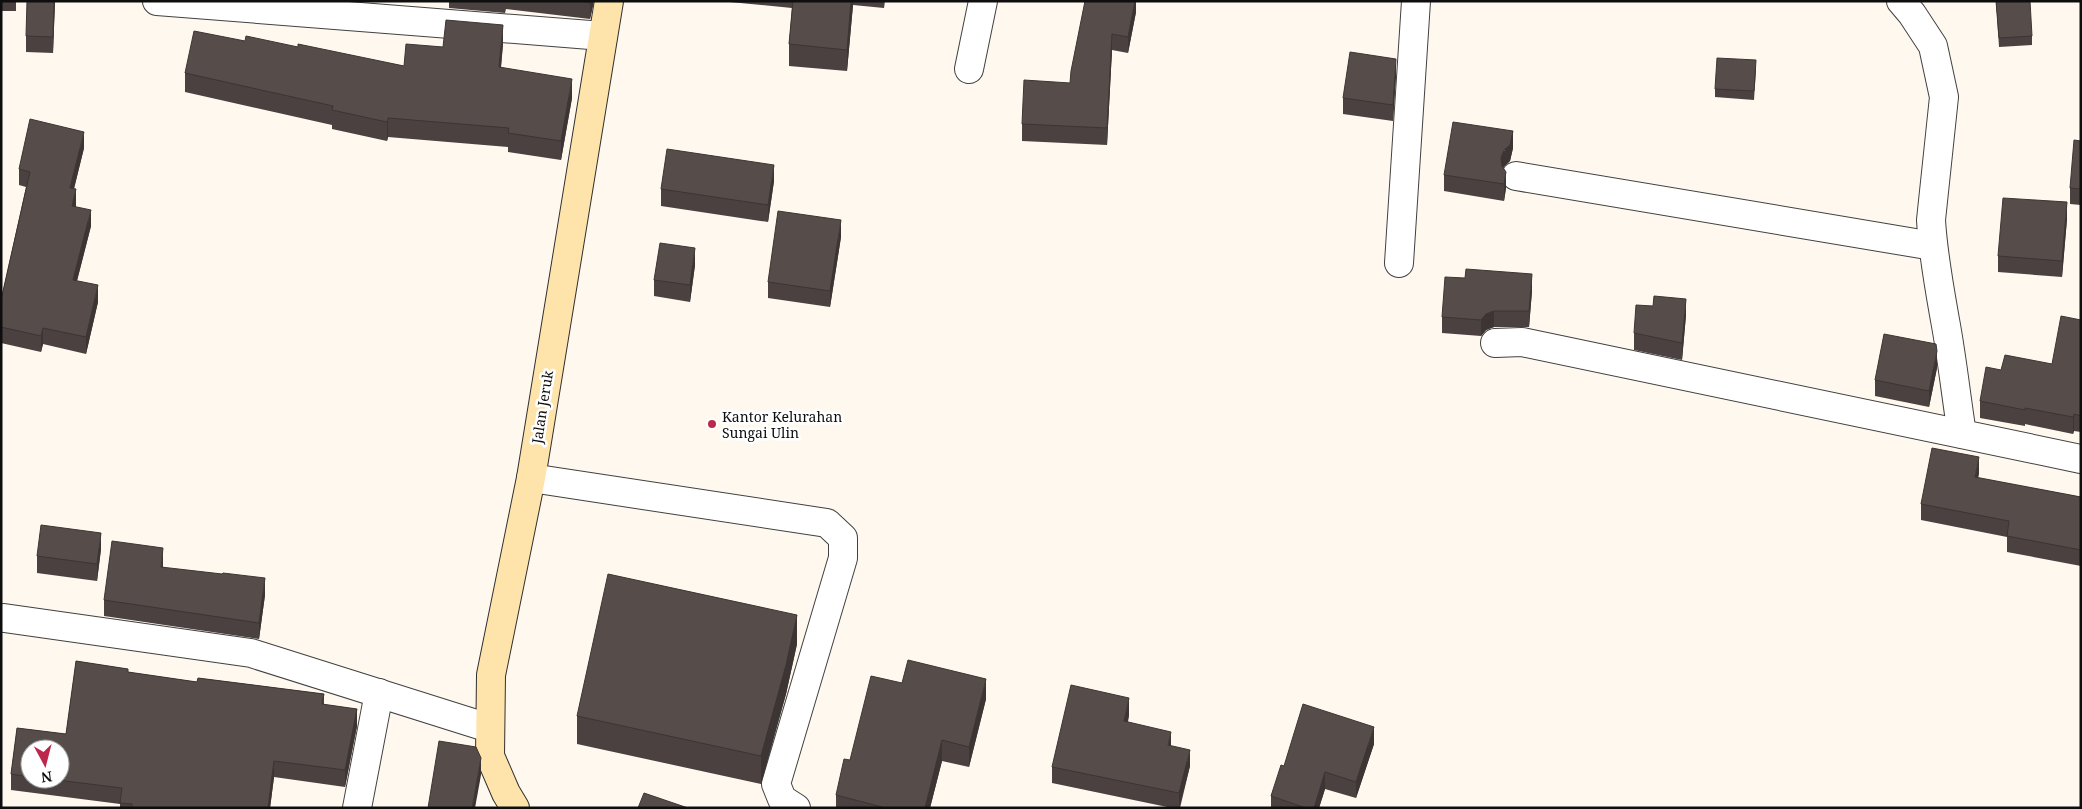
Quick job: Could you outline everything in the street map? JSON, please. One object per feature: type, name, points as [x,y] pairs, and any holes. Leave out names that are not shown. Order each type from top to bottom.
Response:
[{"type":"street","points":[[157,1],[603,36]]},
{"type":"street","name":"Jalan Jeruk","points":[[515,808],[506,793],[490,756],[491,675],[530,478],[609,1]]},
{"type":"street","points":[[970,69],[983,1]]},
{"type":"street","points":[[1399,263],[1416,1]]},
{"type":"street","points":[[1901,1],[1933,46],[1944,97],[1931,220],[1936,274],[1945,320],[1962,434]]},
{"type":"street","points":[[1516,176],[1933,246]]},
{"type":"street","points":[[1495,343],[1522,342],[2081,459]]},
{"type":"street","points":[[530,478],[827,523],[844,538],[843,558],[776,784],[782,799],[796,808]]},
{"type":"street","points":[[4,618],[251,653],[489,728]]},
{"type":"street","points":[[356,808],[378,694]]},
{"type":"building","points":[[27,1],[54,1],[53,37],[26,36]]},
{"type":"building","points":[[793,1],[851,1],[847,50],[789,44]]},
{"type":"building","points":[[1085,1],[1135,1],[1128,37],[1112,34],[1107,128],[1022,124],[1024,80],[1070,83]]},
{"type":"building","points":[[1996,1],[2030,1],[2032,36],[1999,38]]},
{"type":"building","points":[[446,20],[503,25],[499,67],[572,79],[561,141],[508,133],[509,128],[388,118],[387,122],[332,110],[333,106],[185,73],[194,31],[245,41],[246,36],[298,47],[298,44],[404,66],[406,44],[443,47]]},
{"type":"building","points":[[1350,52],[1396,59],[1393,105],[1343,98]]},
{"type":"building","points":[[1717,58],[1756,60],[1754,91],[1715,89]]},
{"type":"building","points":[[30,119],[84,132],[70,188],[76,189],[72,206],[91,210],[73,280],[98,285],[86,337],[43,328],[41,336],[1,327],[1,300],[30,172],[19,169]]},
{"type":"building","points":[[1453,122],[1513,131],[1510,145],[1504,150],[1501,158],[1502,166],[1506,172],[1504,184],[1444,175]]},
{"type":"building","points":[[2074,140],[2081,141],[2081,189],[2070,188]]},
{"type":"building","points":[[667,149],[774,165],[768,205],[661,189]]},
{"type":"building","points":[[2003,198],[2067,202],[2062,261],[1998,256]]},
{"type":"building","points":[[778,211],[841,220],[830,291],[768,282]]},
{"type":"building","points":[[660,243],[695,248],[690,285],[654,280]]},
{"type":"building","points":[[1466,269],[1532,274],[1529,311],[1494,311],[1486,314],[1481,320],[1442,317],[1445,277],[1465,278]]},
{"type":"building","points":[[1654,296],[1686,299],[1682,343],[1634,333],[1636,305],[1653,306]]},
{"type":"building","points":[[2061,316],[2081,320],[2081,416],[2074,414],[2073,417],[2025,408],[2025,410],[1980,401],[1986,367],[2001,370],[2005,355],[2052,364]]},
{"type":"building","points":[[1884,334],[1936,344],[1937,351],[1929,391],[1875,380]]},
{"type":"building","points":[[1932,448],[1979,457],[1975,477],[2081,497],[2081,550],[2007,536],[2009,521],[1921,504]]},
{"type":"building","points":[[41,525],[101,533],[97,564],[37,556]]},
{"type":"building","points":[[112,541],[163,548],[161,567],[265,578],[259,623],[104,600]]},
{"type":"building","points":[[608,574],[797,615],[786,665],[761,756],[577,716]]},
{"type":"building","points":[[908,660],[986,679],[969,747],[942,740],[925,808],[886,808],[836,795],[844,759],[850,760],[871,676],[902,683]]},
{"type":"building","points":[[76,661],[128,669],[128,672],[197,682],[198,678],[324,694],[322,704],[357,709],[345,770],[274,761],[268,808],[132,808],[132,804],[120,803],[122,788],[70,782],[70,739],[20,739],[20,775],[11,774],[17,728],[66,734]]},
{"type":"building","points":[[1071,685],[1129,698],[1124,721],[1171,732],[1168,745],[1190,750],[1179,793],[1052,767]]},
{"type":"building","points":[[1303,704],[1374,727],[1356,782],[1325,772],[1314,808],[1306,808],[1271,796],[1281,765],[1284,766]]},
{"type":"building","points":[[439,741],[476,747],[481,758],[472,808],[428,808]]},
{"type":"building","points":[[644,793],[688,808],[638,808]]},
{"type":"place","name":"Kantor Kelurahan Sungai Ulin","points":[[712,424]]}]
